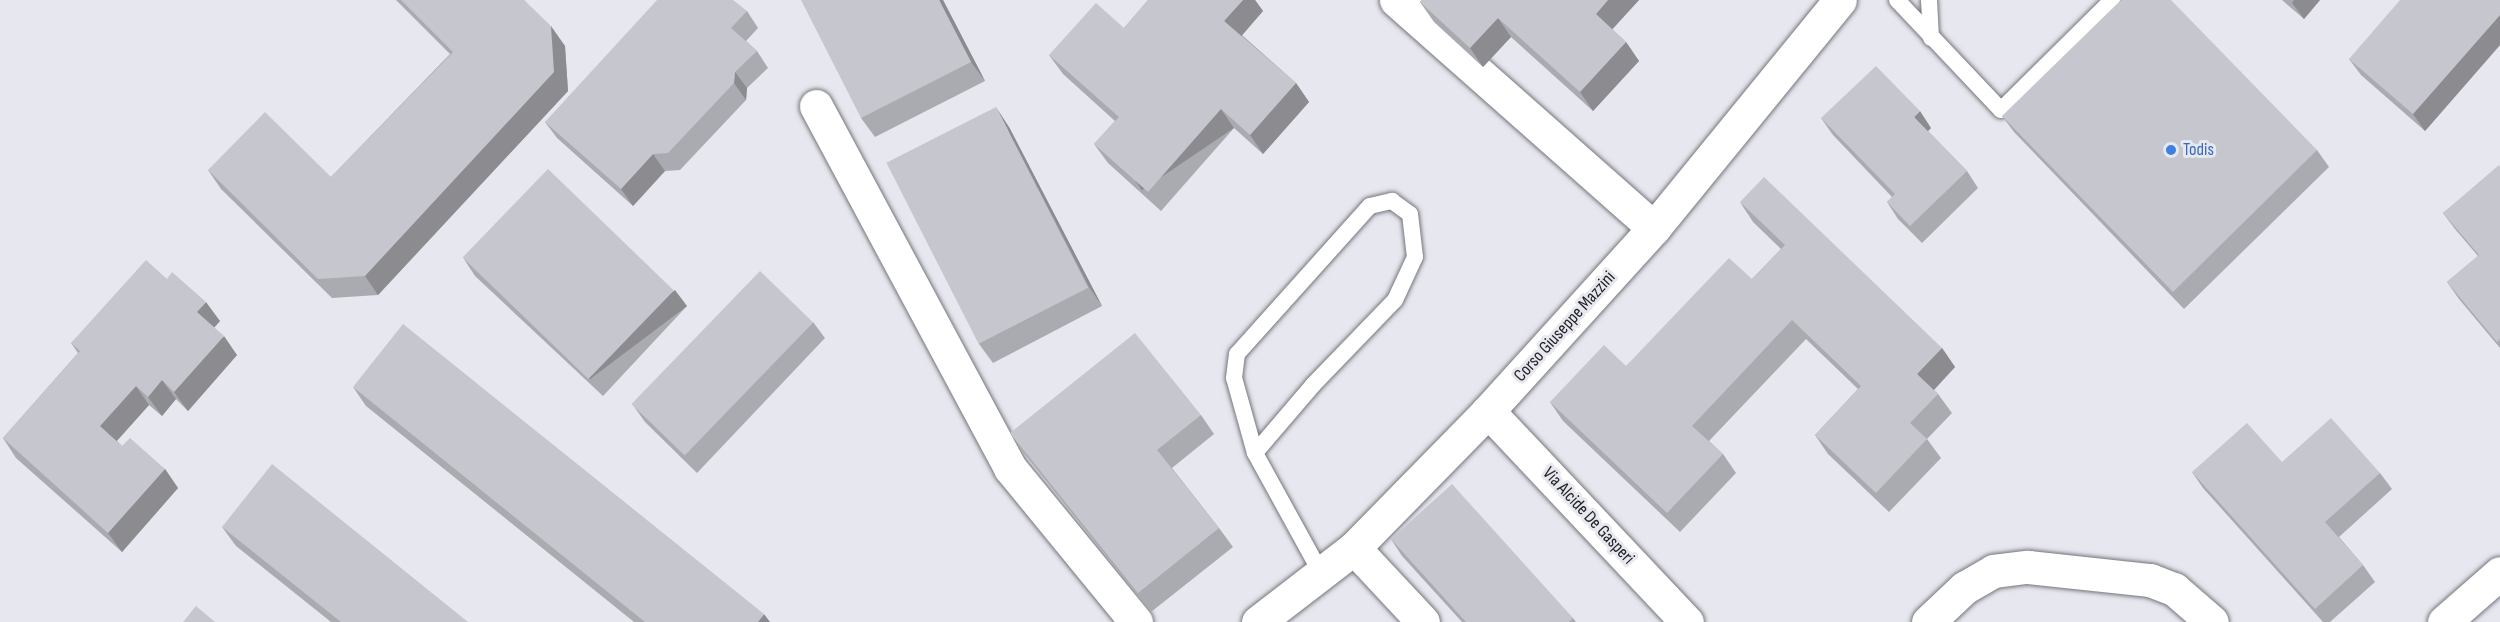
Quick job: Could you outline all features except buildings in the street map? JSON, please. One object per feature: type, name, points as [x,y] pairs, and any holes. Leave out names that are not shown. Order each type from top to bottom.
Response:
[{"type":"street","points":[[1396,0],[1654,228]]},
{"type":"street","name":"Corso Giuseppe Mazzini","points":[[1258,622],[1354,548],[1488,411],[1654,228],[1840,0]]},
{"type":"street","points":[[816,106],[1010,468],[1136,622]]},
{"type":"street","name":"Via Alcide De Gasperi","points":[[1488,411],[1687,622]]},
{"type":"street","points":[[1354,548],[1423,622]]},
{"type":"street","points":[[1928,622],[1964,588],[1993,571],[2028,567],[2150,580],[2174,589],[2212,622]]},
{"type":"street","points":[[2444,622],[2500,573]]},
{"type":"lane","points":[[1897,0],[2001,110],[2112,0]]},
{"type":"lane","points":[[1929,0],[1931,38]]},
{"type":"lane","points":[[1256,453],[1312,386],[1395,300],[1415,257],[1410,214],[1392,201],[1370,206],[1237,354],[1234,378],[1256,453],[1321,573]]},
{"type":"place","name":"Todis","points":[[2171,150]]}]
